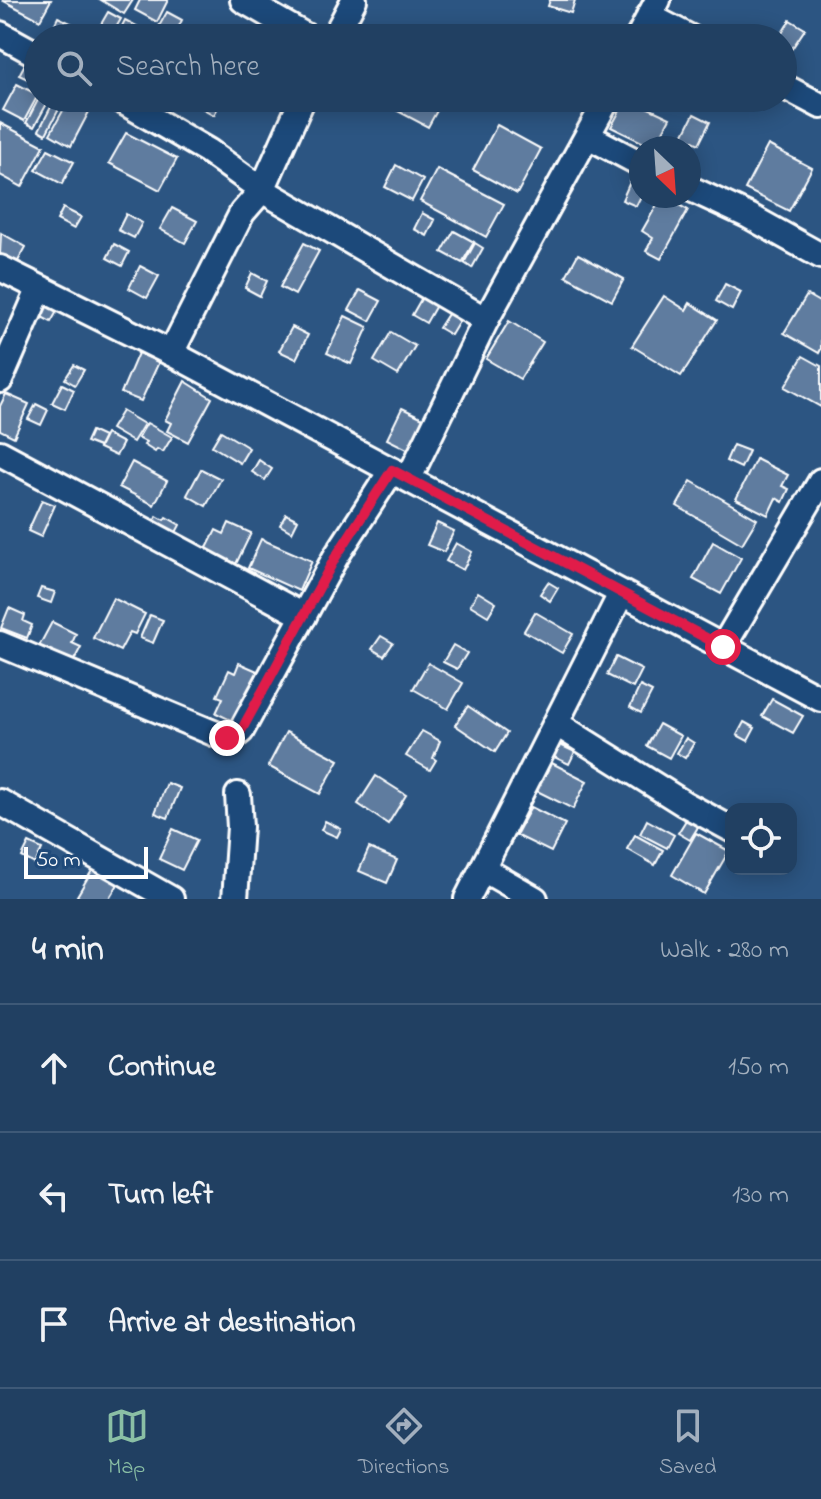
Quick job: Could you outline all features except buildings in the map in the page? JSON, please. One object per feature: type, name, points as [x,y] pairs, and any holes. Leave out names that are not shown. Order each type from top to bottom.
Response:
[{"type":"street","points":[[243,0],[285,24]]},
{"type":"street","points":[[341,24],[354,0]]},
{"type":"street","points":[[0,34],[24,47]]},
{"type":"street","points":[[797,93],[821,106]]},
{"type":"street","points":[[141,112],[208,151],[262,190],[486,320]]},
{"type":"street","points":[[171,353],[242,213],[262,190],[296,112]]},
{"type":"street","points":[[0,644],[227,738],[241,731],[335,558],[401,474],[601,112]]},
{"type":"street","points":[[588,136],[629,158]]},
{"type":"street","points":[[701,194],[821,256]]},
{"type":"street","points":[[0,268],[171,353],[821,699]]},
{"type":"street","points":[[0,380],[39,290]]},
{"type":"street","points":[[0,453],[304,616]]},
{"type":"street","points":[[723,647],[821,481]]},
{"type":"street","points":[[467,899],[621,594]]},
{"type":"street","points":[[557,724],[725,826]]},
{"type":"street","points":[[235,899],[240,827],[238,795]]},
{"type":"street","points":[[0,802],[171,899]]},
{"type":"street","points":[[483,869],[535,899]]},
{"type":"route","points":[[227,738],[241,731],[335,558],[392,470],[723,647]]}]
